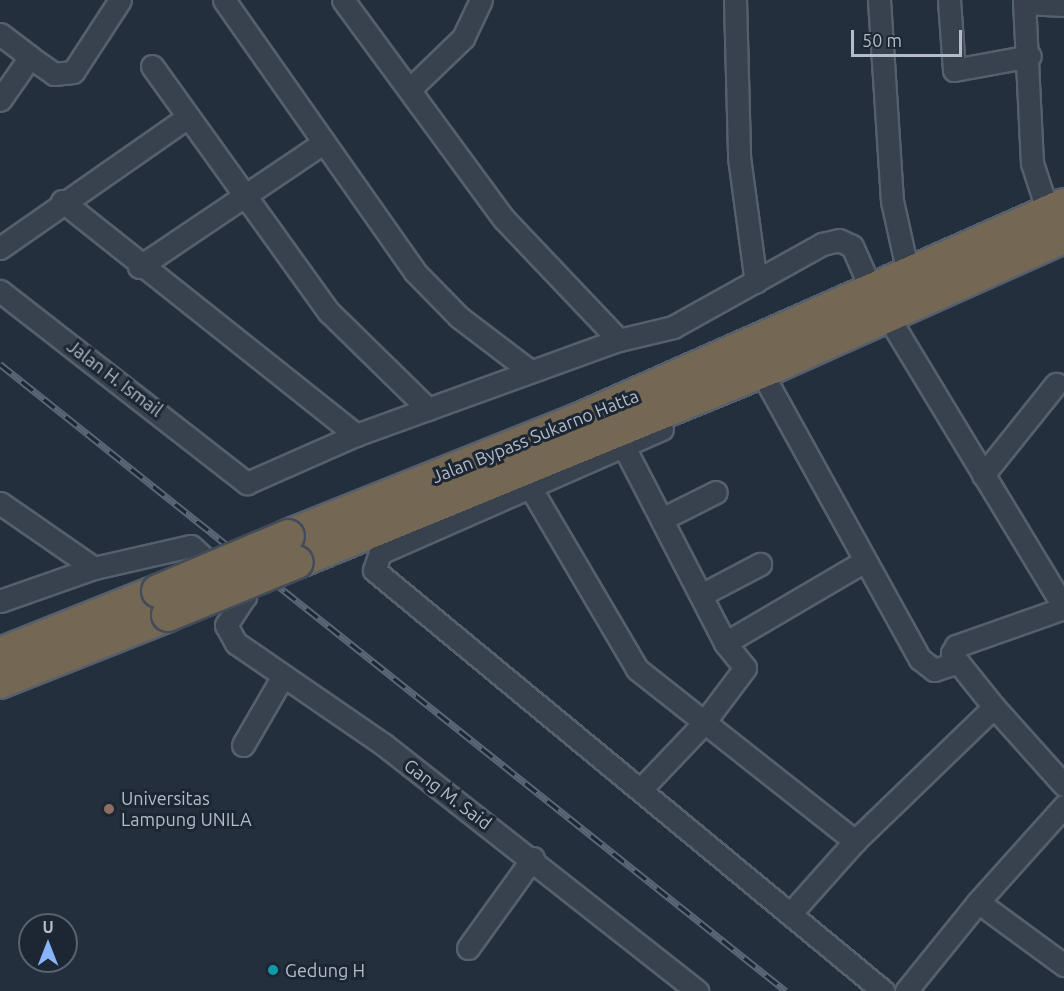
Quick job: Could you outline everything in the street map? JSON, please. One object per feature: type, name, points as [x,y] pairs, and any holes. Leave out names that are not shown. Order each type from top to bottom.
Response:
[{"type":"highway","name":"Jalan Bypass Sukarno Hatta","points":[[884,311],[908,273],[1060,228]]},
{"type":"highway","name":"Jalan Bypass Sukarno Hatta","points":[[0,682],[163,603],[293,549],[581,448],[884,311],[1060,228]]},
{"type":"highway","name":"Jalan Bypass Sukarno Hatta","points":[[0,654],[163,603]]},
{"type":"street","points":[[0,34],[54,74],[73,72],[120,0]]},
{"type":"street","points":[[224,0],[323,143],[426,285],[530,372]]},
{"type":"street","points":[[343,0],[504,219],[619,340]]},
{"type":"street","points":[[735,0],[739,156],[756,282]]},
{"type":"street","points":[[879,0],[892,201],[908,273]]},
{"type":"street","points":[[950,0],[954,70],[1030,56]]},
{"type":"street","points":[[1060,228],[1032,163],[1030,56],[1024,1],[1064,5]]},
{"type":"street","points":[[410,89],[449,54],[475,4]]},
{"type":"street","points":[[0,100],[30,57]]},
{"type":"street","points":[[152,66],[242,195],[328,312],[428,409]]},
{"type":"street","points":[[0,248],[62,201],[188,117]]},
{"type":"street","points":[[140,267],[242,195],[323,143]]},
{"type":"street","points":[[62,201],[140,267],[356,435]]},
{"type":"street","name":"Jalan H. Ismail","points":[[0,291],[247,483],[256,482],[356,435],[619,340],[673,327],[756,282],[811,248],[839,240],[854,248],[884,311],[1064,608]]},
{"type":"street","points":[[883,991],[640,789],[392,591],[374,570],[380,553],[768,384],[884,311]]},
{"type":"street","points":[[768,384],[865,561],[928,668],[958,662]]},
{"type":"street","points":[[983,475],[1056,384]]},
{"type":"street","points":[[624,445],[725,643],[745,668],[702,725],[640,789]]},
{"type":"street","points":[[530,487],[617,644],[637,669],[702,725],[828,815],[855,841]]},
{"type":"street","points":[[662,519],[716,492]]},
{"type":"street","points":[[0,503],[94,567]]},
{"type":"street","name":"Gang M. Said","points":[[94,567],[187,544],[245,596],[226,625],[229,636],[533,858],[697,991]]},
{"type":"street","points":[[725,643],[865,561]]},
{"type":"street","points":[[701,595],[760,564]]},
{"type":"street","points":[[0,601],[94,567]]},
{"type":"street","points":[[1064,608],[956,646],[952,653],[994,707],[1064,785]]},
{"type":"street","points":[[243,745],[283,676]]},
{"type":"street","points":[[790,914],[855,841],[994,707]]},
{"type":"street","points":[[906,991],[978,902],[1064,806]]},
{"type":"street","points":[[468,948],[533,858]]},
{"type":"street","points":[[978,902],[1064,965]]},
{"type":"railway","points":[[0,364],[786,991]]},
{"type":"place","name":"Universitas Lampung UNILA","points":[[109,809]]},
{"type":"place","name":"Gedung H","points":[[273,970]]}]
